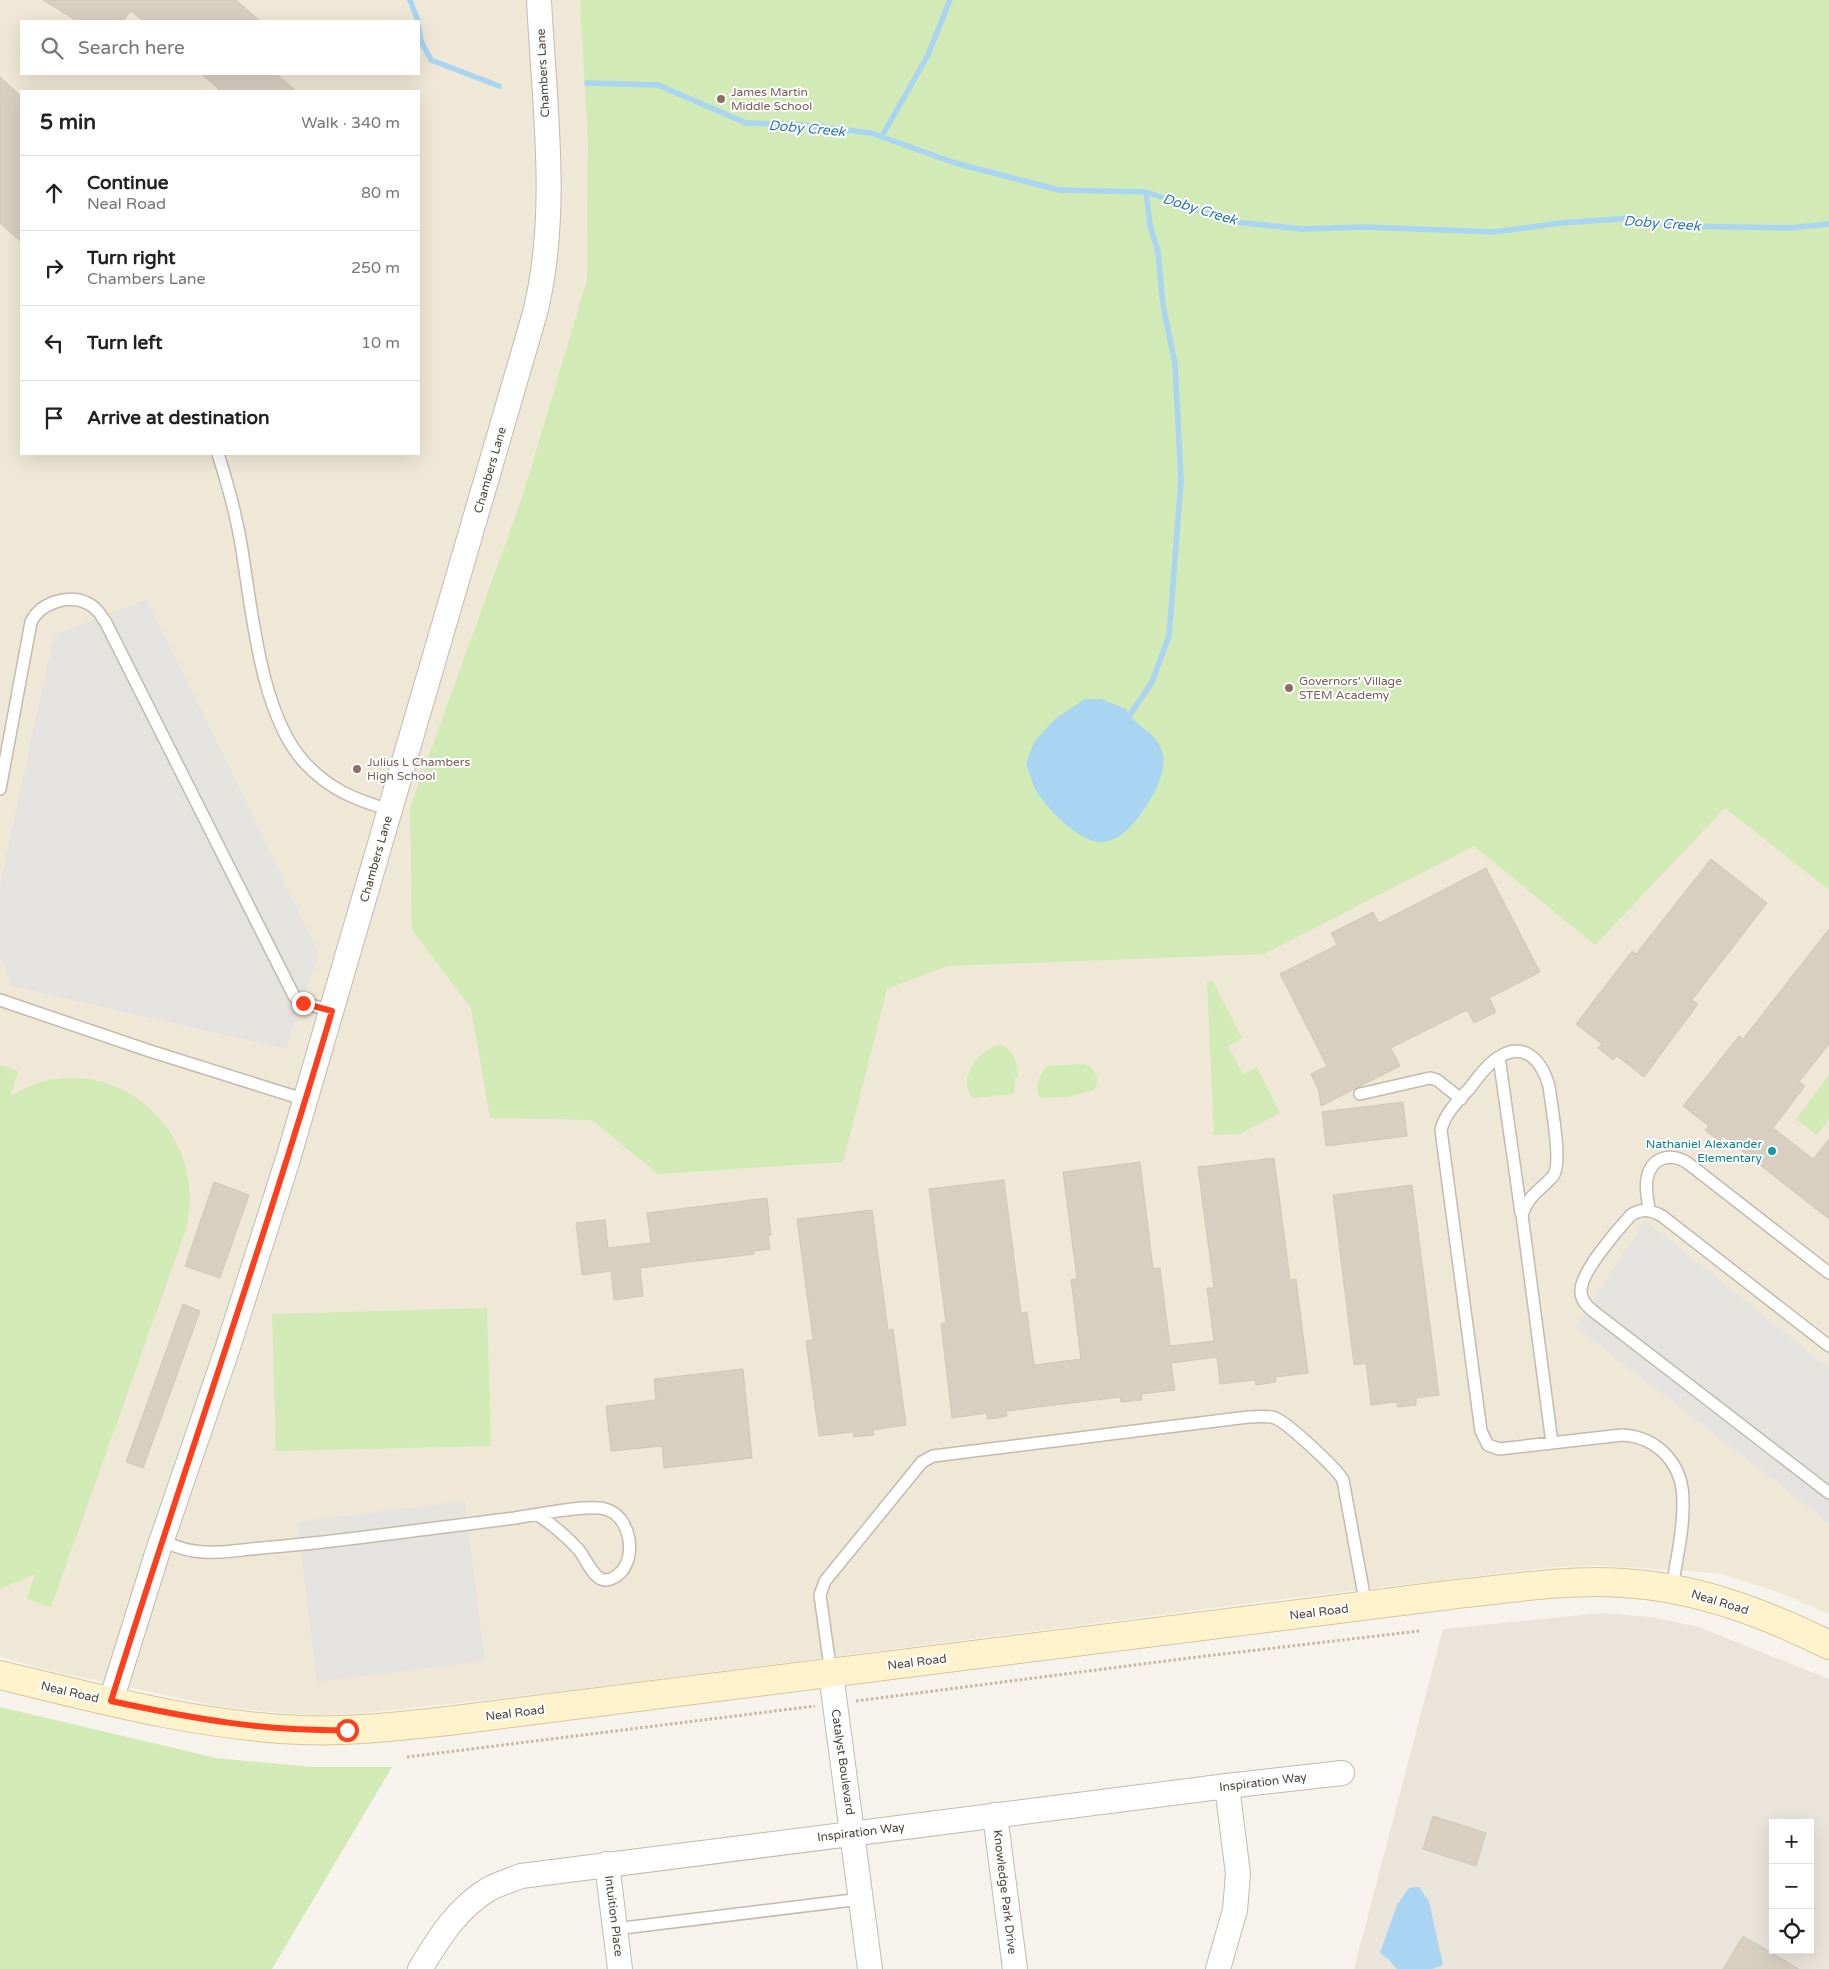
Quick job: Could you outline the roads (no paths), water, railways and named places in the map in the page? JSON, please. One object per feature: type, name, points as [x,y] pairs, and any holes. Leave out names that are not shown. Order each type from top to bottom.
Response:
[{"type":"street","name":"Chambers Lane","points":[[111,1701],[162,1540],[228,1347],[306,1100],[530,332],[540,292],[549,216],[539,0]]},
{"type":"street","name":"Neal Road","points":[[0,1675],[203,1720],[242,1726],[302,1730],[347,1730],[448,1721],[1487,1591],[1575,1583],[1624,1583],[1672,1589],[1709,1597],[1773,1619],[1829,1645]]},
{"type":"street","name":"Catalyst Boulevard","points":[[831,1674],[870,1969]]},
{"type":"street","name":"Inspiration Way","points":[[420,1969],[439,1937],[461,1910],[489,1889],[521,1876],[995,1815],[1342,1773]]},
{"type":"street","points":[[1218,1969],[1235,1910],[1238,1874],[1227,1786]]},
{"type":"street","name":"Knowledge Park Drive","points":[[995,1815],[1015,1969]]},
{"type":"street","name":"Intuition Place","points":[[607,1864],[620,1969]]},
{"type":"lane","points":[[218,455],[242,547],[261,657],[280,724],[304,763],[328,784],[350,797],[390,810]]},
{"type":"lane","points":[[0,789],[31,622],[39,610],[53,603],[71,600],[86,602],[98,611],[106,623],[294,996],[300,1002],[332,1011]]},
{"type":"lane","points":[[0,1000],[150,1051],[306,1100]]},
{"type":"lane","points":[[1522,1225],[1522,1215],[1528,1199],[1554,1175],[1558,1160],[1549,1086],[1542,1067],[1531,1055],[1514,1051],[1499,1056],[1490,1064],[1443,1122],[1441,1137],[1481,1431],[1488,1445],[1499,1449],[1622,1435],[1634,1436],[1650,1442],[1666,1455],[1678,1476],[1683,1499],[1672,1589]]},
{"type":"lane","points":[[1499,1056],[1552,1442]]},
{"type":"lane","points":[[1360,1094],[1430,1078],[1436,1080],[1461,1099]]},
{"type":"lane","points":[[1649,1210],[1646,1186],[1647,1176],[1651,1169],[1663,1159],[1677,1157],[1689,1164],[1829,1273]]},
{"type":"lane","points":[[1829,1346],[1662,1216],[1649,1210],[1631,1215],[1588,1271],[1581,1285],[1582,1298],[1585,1303],[1829,1494]]},
{"type":"lane","points":[[831,1674],[820,1595],[825,1580],[922,1462],[927,1458],[943,1455],[1248,1417],[1275,1418],[1286,1425],[1336,1470],[1343,1480],[1366,1606]]},
{"type":"lane","points":[[162,1540],[189,1550],[216,1552],[294,1546],[538,1515],[596,1508],[613,1512],[626,1530],[630,1543],[628,1560],[623,1570],[606,1580],[598,1577],[579,1550],[554,1526],[538,1515]]},
{"type":"lane","points":[[615,1929],[861,1899]]},
{"type":"water","points":[[1085,699],[1101,699],[1126,709],[1134,721],[1156,740],[1160,746],[1164,761],[1156,788],[1147,805],[1124,832],[1118,837],[1105,842],[1096,842],[1077,833],[1058,817],[1037,792],[1026,764],[1034,742],[1055,719]]},
{"type":"water","points":[[1419,1887],[1429,1902],[1443,1965],[1432,1969],[1397,1969],[1380,1953],[1397,1905],[1409,1888]]},
{"type":"waterway","name":"Doby Creek","points":[[410,0],[418,20]]},
{"type":"waterway","points":[[882,136],[928,55],[950,0]]},
{"type":"waterway","name":"Doby Creek","points":[[420,34],[421,41],[431,60],[499,86]]},
{"type":"waterway","name":"Doby Creek","points":[[587,83],[658,85],[746,123],[806,125],[871,133],[955,163],[1059,190],[1146,192],[1235,222],[1302,229],[1365,227],[1494,232],[1561,223],[1632,218],[1675,226],[1789,228],[1829,224]]},
{"type":"waterway","points":[[1126,721],[1152,682],[1169,636],[1181,480],[1175,364],[1163,305],[1158,252],[1150,225],[1146,192]]},
{"type":"place","name":"James Martin Middle School","points":[[721,99]]},
{"type":"place","name":"Governors' Village STEM Academy","points":[[1289,688]]},
{"type":"place","name":"Julius L Chambers High School","points":[[357,769]]},
{"type":"place","name":"Nathaniel Alexander Elementary","points":[[1772,1151]]}]
